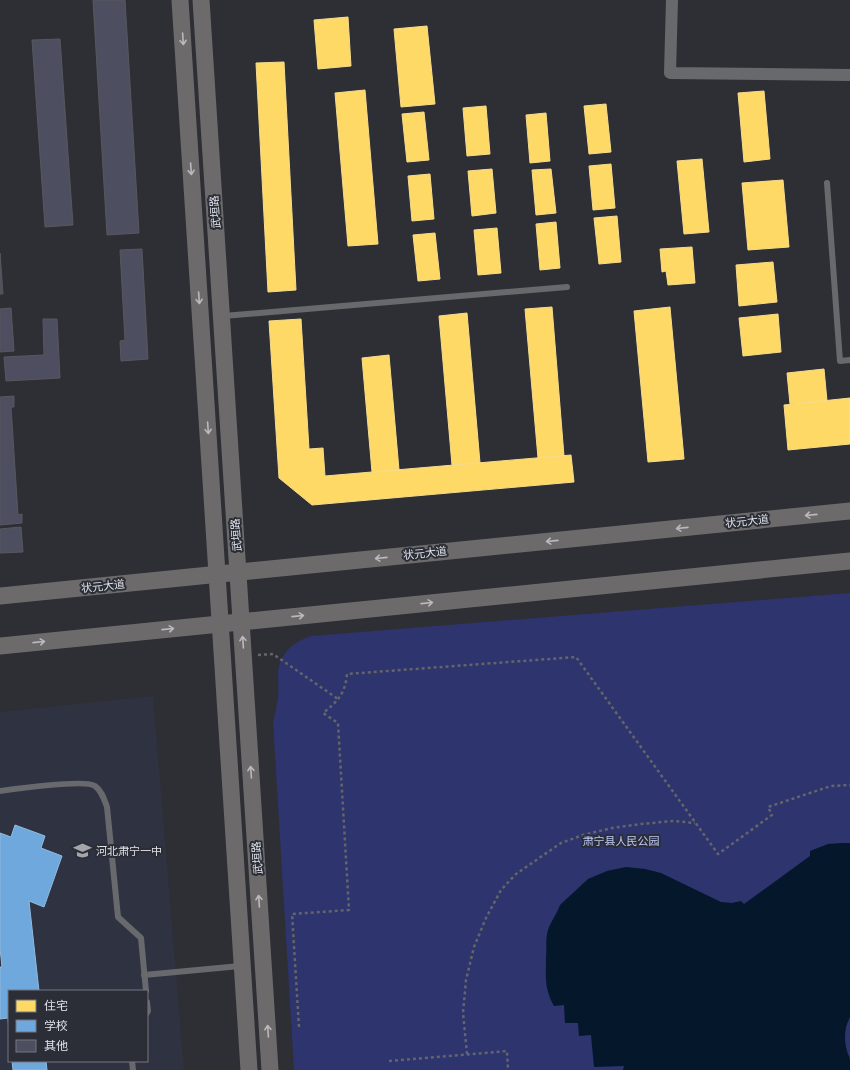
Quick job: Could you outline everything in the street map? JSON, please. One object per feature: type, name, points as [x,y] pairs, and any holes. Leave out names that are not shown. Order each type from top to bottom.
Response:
[{"type":"main road","name":"武垣路","points":[[180,0],[249,1070]]},
{"type":"main road","name":"武垣路","points":[[201,0],[270,1070]]},
{"type":"main road","name":"状元大道","points":[[0,596],[850,511]]},
{"type":"main road","points":[[0,646],[850,561]]},
{"type":"street","points":[[672,0],[670,73],[850,75]]},
{"type":"lane","points":[[827,183],[840,361],[850,360]]},
{"type":"lane","points":[[221,316],[567,287]]},
{"type":"lane","points":[[0,790],[76,783],[94,785],[102,792],[107,807],[118,917],[141,938],[146,990]]},
{"type":"lane","points":[[144,975],[243,966]]},
{"type":"path","points":[[244,656],[273,654],[338,699]]},
{"type":"path","points":[[299,1027],[292,914],[349,910],[338,723],[323,712],[334,704],[341,695],[346,684],[346,674],[576,657],[718,854],[772,815],[768,807],[831,786],[850,785]]},
{"type":"path","points":[[467,1054],[463,1013],[466,980],[474,947],[486,918],[501,890],[516,874],[561,843],[583,835],[612,828],[641,824],[673,821],[695,823]]},
{"type":"path","points":[[389,1061],[507,1051],[508,1070]]},
{"type":"shaded area","name":"河北肃宁一中","points":[[153,696],[184,1070],[0,1070],[0,712]]},
{"type":"shaded area","points":[[850,843],[850,1017],[846,1030],[845,1043],[850,1059],[850,1070],[623,1070],[624,1066],[594,1067],[591,1035],[579,1036],[578,1023],[565,1023],[564,1005],[554,1006],[547,988],[546,977],[546,941],[549,927],[560,905],[588,879],[607,871],[626,867],[645,869],[661,873],[721,902],[732,903],[741,901],[744,904],[810,856],[810,851],[828,844]]},
{"type":"green space","name":"肃宁县人民公园","points":[[850,593],[850,1070],[294,1070],[273,722],[277,707],[279,666],[288,649],[304,638],[311,636]]},
{"type":"building: 住宅","points":[[348,17],[351,66],[318,69],[314,20]]},
{"type":"building: 住宅","points":[[427,26],[435,104],[401,107],[394,29]]},
{"type":"building: 住宅","points":[[284,62],[296,290],[268,292],[256,63]]},
{"type":"building: 住宅","points":[[365,90],[378,244],[348,246],[335,93]]},
{"type":"building: 住宅","points":[[764,91],[770,159],[744,162],[738,93]]},
{"type":"building: 住宅","points":[[606,104],[611,152],[589,154],[584,106]]},
{"type":"building: 住宅","points":[[486,106],[490,154],[467,156],[463,108]]},
{"type":"building: 住宅","points":[[424,112],[429,160],[407,162],[402,114]]},
{"type":"building: 住宅","points":[[546,113],[550,161],[530,163],[526,115]]},
{"type":"building: 住宅","points":[[702,159],[709,232],[684,234],[677,161]]},
{"type":"building: 住宅","points":[[611,164],[615,208],[593,210],[589,166]]},
{"type":"building: 住宅","points":[[492,169],[496,213],[472,216],[468,171]]},
{"type":"building: 住宅","points":[[551,169],[556,213],[536,215],[532,170]]},
{"type":"building: 住宅","points":[[430,174],[434,219],[412,221],[408,176]]},
{"type":"building: 住宅","points":[[783,180],[789,247],[748,250],[742,183]]},
{"type":"building: 住宅","points":[[617,216],[621,262],[599,264],[594,218]]},
{"type":"building: 住宅","points":[[556,222],[560,268],[540,270],[536,224]]},
{"type":"building: 住宅","points":[[497,228],[501,273],[478,275],[474,230]]},
{"type":"building: 住宅","points":[[435,233],[440,279],[418,281],[413,235]]},
{"type":"building: 住宅","points":[[692,247],[695,283],[668,285],[666,271],[662,272],[660,249]]},
{"type":"building: 住宅","points":[[773,262],[777,302],[739,306],[736,265]]},
{"type":"building: 住宅","points":[[552,307],[564,456],[538,458],[525,309]]},
{"type":"building: 住宅","points":[[670,307],[684,459],[648,462],[634,311]]},
{"type":"building: 住宅","points":[[467,313],[480,463],[452,465],[439,316]]},
{"type":"building: 住宅","points":[[778,314],[781,352],[743,356],[739,318]]},
{"type":"building: 住宅","points":[[301,319],[309,449],[323,448],[325,476],[571,455],[574,482],[312,505],[279,478],[269,321]]},
{"type":"building: 住宅","points":[[389,355],[399,470],[372,472],[362,358]]},
{"type":"building: 住宅","points":[[824,369],[827,401],[790,404],[787,373]]},
{"type":"building: 住宅","points":[[850,398],[850,444],[788,450],[784,405]]},
{"type":"building: 学校","points":[[15,825],[45,836],[41,848],[62,856],[44,907],[29,901],[39,990],[8,990],[8,1018],[0,1019],[0,967],[2,967],[0,948],[0,833],[11,837]]},
{"type":"building: 学校","points":[[12,1062],[46,1062],[47,1070],[13,1070]]},
{"type":"building: 其他","points":[[93,0],[125,0],[139,233],[107,235]]},
{"type":"building: 其他","points":[[60,39],[73,225],[45,227],[32,40]]},
{"type":"building: 其他","points":[[142,249],[148,359],[121,361],[120,341],[125,340],[120,250]]},
{"type":"building: 其他","points":[[0,253],[3,294],[0,294]]},
{"type":"building: 其他","points":[[11,308],[14,351],[0,352],[0,309]]},
{"type":"building: 其他","points":[[43,319],[57,319],[60,378],[6,381],[4,357],[44,355]]},
{"type":"building: 其他","points":[[14,396],[14,407],[11,407],[18,515],[22,514],[22,523],[0,525],[0,397]]},
{"type":"building: 其他","points":[[21,527],[23,552],[0,553],[0,529]]},
{"type":"place","name":"河北肃宁一中","points":[[83,851]]}]
